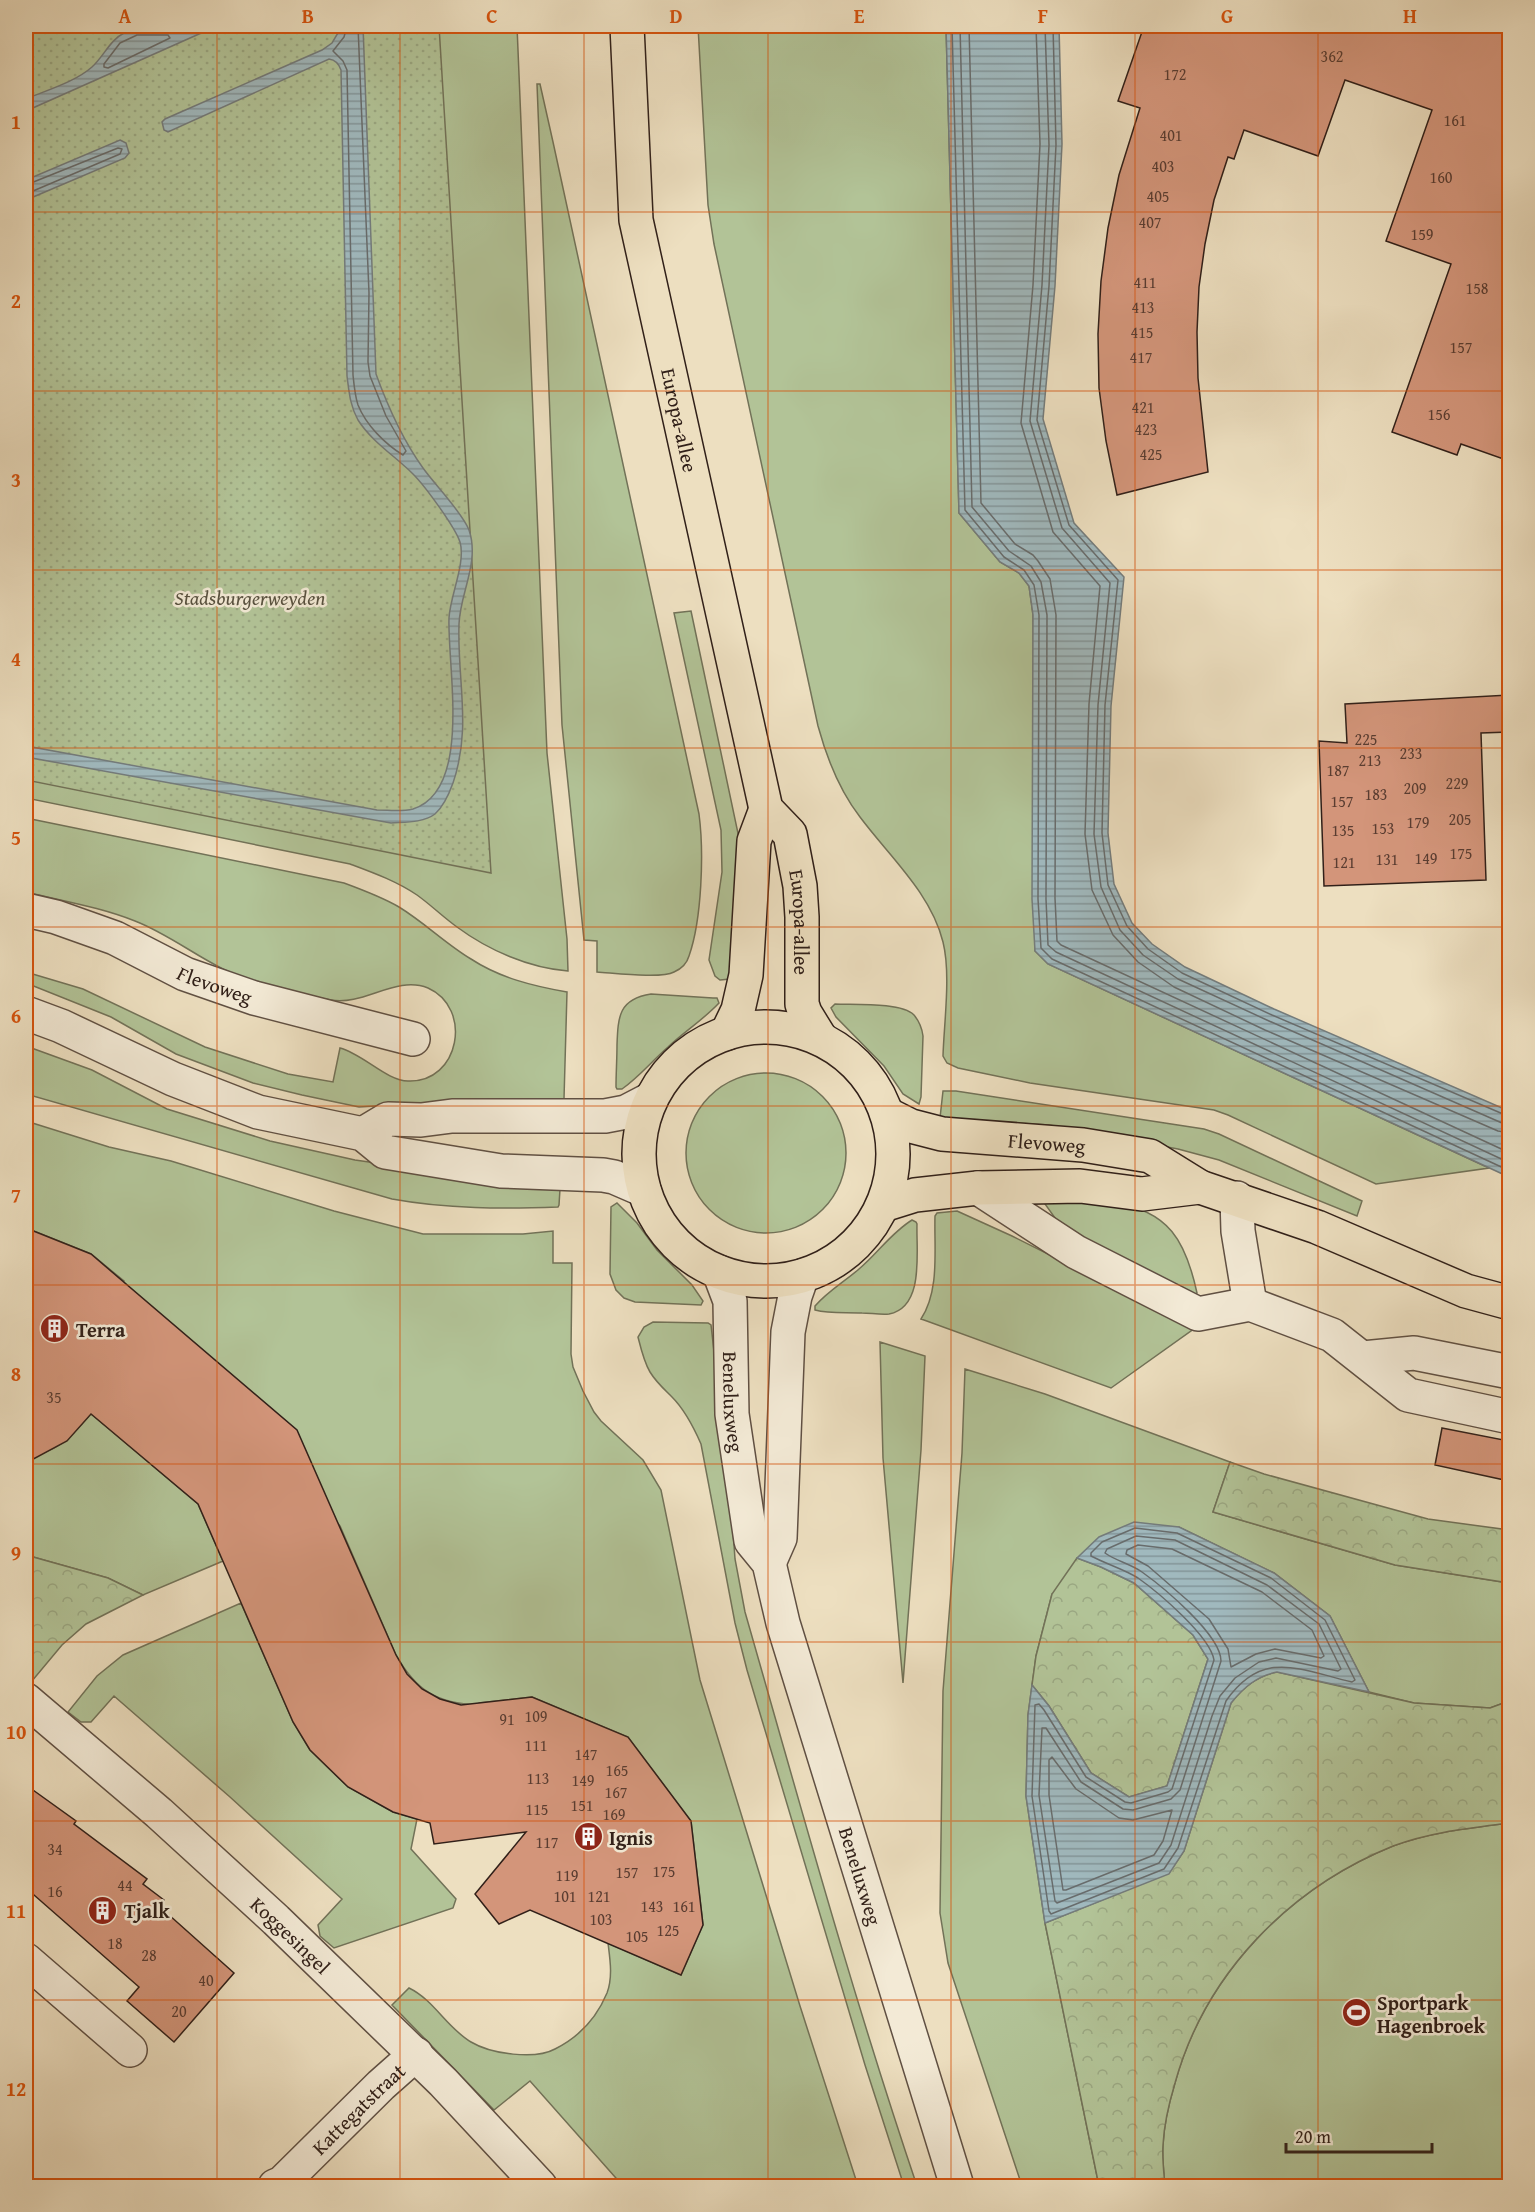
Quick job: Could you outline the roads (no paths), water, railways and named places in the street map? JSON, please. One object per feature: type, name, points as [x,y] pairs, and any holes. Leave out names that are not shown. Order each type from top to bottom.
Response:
[{"type":"main road","name":"Europa-allee","points":[[627,26],[636,220],[766,809],[790,834],[801,900],[802,1004],[821,1039]]},
{"type":"main road","points":[[727,1033],[738,1010],[746,975],[754,841],[766,809]]},
{"type":"main road","points":[[759,1027],[774,1027],[791,1029],[821,1039],[836,1048],[861,1070],[876,1091],[887,1114],[893,1145],[893,1160],[892,1176],[883,1205],[871,1227],[846,1254],[825,1267],[802,1276],[788,1280],[760,1281],[732,1277],[704,1265],[678,1245],[657,1220],[644,1190],[638,1160],[639,1144],[641,1128],[651,1099],[670,1070],[682,1058],[711,1039],[727,1033],[759,1027]]},
{"type":"main road","name":"Flevoweg","points":[[887,1114],[911,1126],[942,1134],[1083,1145],[1150,1156],[1200,1187],[1317,1227],[1370,1252],[1466,1291],[1509,1303]]},
{"type":"main road","name":"Flevoweg","points":[[883,1205],[915,1195],[978,1188],[1080,1186],[1142,1194],[1200,1187]]},
{"type":"street","name":"Flevoweg","points":[[26,910],[56,917],[115,938],[186,974],[254,998],[412,1039]]},
{"type":"street","points":[[26,1013],[61,1026],[173,1079],[248,1108],[363,1134],[385,1152],[501,1171],[603,1175],[614,1177],[644,1190]]},
{"type":"street","points":[[363,1134],[388,1119],[421,1120],[452,1116],[605,1116],[626,1112],[651,1099]]},
{"type":"street","points":[[978,1188],[1076,1252],[1198,1314],[1250,1304],[1332,1335],[1408,1395],[1509,1417]]},
{"type":"street","points":[[1237,1198],[1238,1231],[1250,1304]]},
{"type":"street","name":"Beneluxweg","points":[[719,1272],[730,1301],[732,1414],[752,1541],[769,1563],[783,1623],[957,2187]]},
{"type":"street","points":[[769,1563],[780,1538],[788,1332],[795,1296],[802,1276]]},
{"type":"street","points":[[1363,1358],[1414,1353],[1509,1372]]},
{"type":"street","name":"Koggesingel","points":[[26,1700],[159,1813],[276,1920],[416,2054],[540,2187]]},
{"type":"street","points":[[26,1960],[130,2050]]},
{"type":"street","name":"Kattegatstraat","points":[[281,2185],[381,2085],[416,2054]]},
{"type":"water","points":[[217,26],[26,111],[26,99],[85,72],[124,33],[146,28]]},
{"type":"water","points":[[342,26],[363,26],[376,374],[408,446],[461,515],[472,542],[471,566],[459,624],[463,723],[459,762],[444,804],[430,817],[408,822],[391,823],[26,757],[26,746],[377,810],[413,809],[432,797],[444,778],[450,753],[453,724],[449,618],[461,560],[460,542],[446,517],[413,474],[377,442],[358,420],[349,393],[341,70],[335,61],[329,59],[168,132],[164,130],[162,122],[322,50],[332,43]]},
{"type":"water","points":[[946,26],[1059,26],[1062,144],[1055,286],[1043,419],[1074,523],[1124,577],[1111,706],[1108,833],[1114,884],[1132,923],[1152,944],[1185,967],[1274,1009],[1509,1111],[1509,1177],[1048,964],[1035,951],[1032,899],[1033,615],[1029,586],[1019,573],[1000,562],[959,513]]},
{"type":"water","points":[[120,140],[126,143],[129,153],[125,158],[26,200],[26,180]]},
{"type":"water","points":[[1134,1522],[1179,1527],[1274,1573],[1330,1616],[1369,1692],[1277,1672],[1251,1683],[1231,1703],[1184,1851],[1169,1874],[1045,1923],[1026,1796],[1028,1715],[1032,1685],[1049,1706],[1091,1773],[1129,1797],[1167,1786],[1208,1659],[1193,1635],[1134,1583],[1077,1558],[1099,1537]]},
{"type":"place","name":"Terra","points":[[55,1329]]},
{"type":"place","name":"Ignis","points":[[588,1837]]},
{"type":"place","name":"Tjalk","points":[[103,1910]]},
{"type":"place","name":"Sportpark Hagenbroek","points":[[1356,2013]]},
{"type":"park label","name":"Stadsburgerweyden","points":[[250,597]]}]
